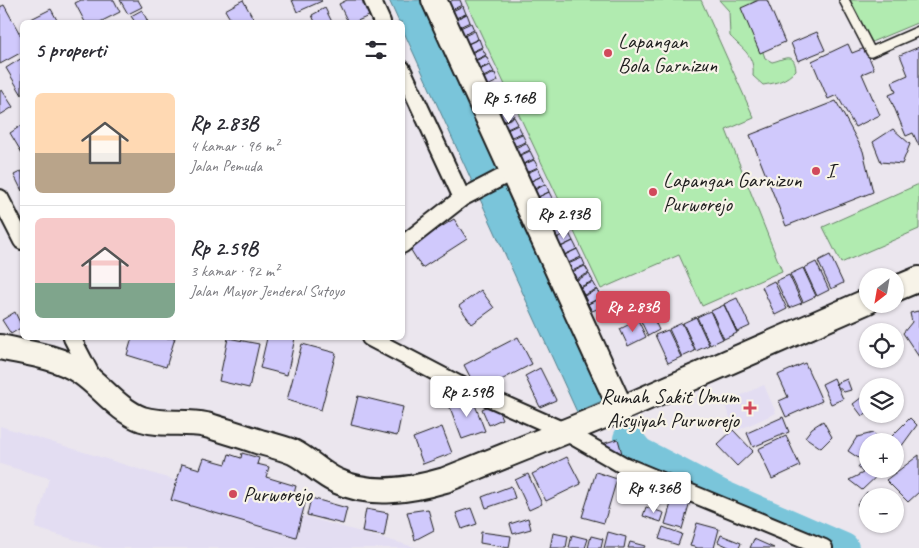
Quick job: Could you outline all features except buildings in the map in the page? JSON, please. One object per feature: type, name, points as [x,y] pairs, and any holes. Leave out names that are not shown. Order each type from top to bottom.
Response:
[{"type":"main road","points":[[434,0],[508,174],[616,411]]},
{"type":"main road","points":[[904,285],[919,279]]},
{"type":"main road","points":[[0,347],[56,360],[78,370],[95,382],[109,397],[125,409],[142,418],[162,422],[183,421],[213,427],[291,452],[307,460],[337,481],[356,488],[397,490],[421,487],[445,480],[616,411],[859,305]]},
{"type":"street","points":[[372,0],[381,20]]},
{"type":"street","points":[[405,75],[466,196]]},
{"type":"street","points":[[405,243],[466,196],[508,174]]},
{"type":"street","points":[[0,198],[20,237]]},
{"type":"street","points":[[73,340],[95,382]]},
{"type":"street","points":[[374,340],[458,384],[572,428],[623,465],[824,548]]},
{"type":"lane","points":[[844,0],[871,52],[919,31]]},
{"type":"shaded area","points":[[440,0],[466,0],[608,308],[586,318]]},
{"type":"shaded area","name":"Rumah Sakit Umum Aisyiyah Purworejo","points":[[764,385],[776,413],[736,431],[724,403]]},
{"type":"shaded area","points":[[0,426],[174,480],[418,548],[103,548],[35,528],[49,478],[0,464]]},
{"type":"green space","name":"Lapangan Garnizun Purworejo","points":[[465,0],[701,0],[754,118],[726,130],[782,271],[702,306],[679,255],[601,289]]},
{"type":"green space","points":[[719,0],[757,0],[750,4],[748,8],[765,58],[772,62],[790,58],[795,64],[796,70],[781,81],[763,85],[753,76],[750,58],[744,49],[730,36],[729,11]]},
{"type":"green space","points":[[846,0],[919,0],[919,22],[869,43]]},
{"type":"green space","points":[[919,184],[919,229],[841,263],[823,227]]},
{"type":"water","points":[[389,0],[422,0],[604,400],[577,412],[405,34],[405,20],[398,20]]},
{"type":"waterway","points":[[628,439],[639,452],[722,495],[844,548]]},
{"type":"place","name":"Lapangan Bola Garnizun","points":[[608,53]]},
{"type":"place","name":"I","points":[[816,171]]},
{"type":"place","name":"Lapangan Garnizun Purworejo","points":[[653,192]]},
{"type":"place","name":"Rumah Sakit Umum Aisyiyah Purworejo","points":[[750,408]]},
{"type":"place","name":"Purworejo","points":[[233,494]]}]
